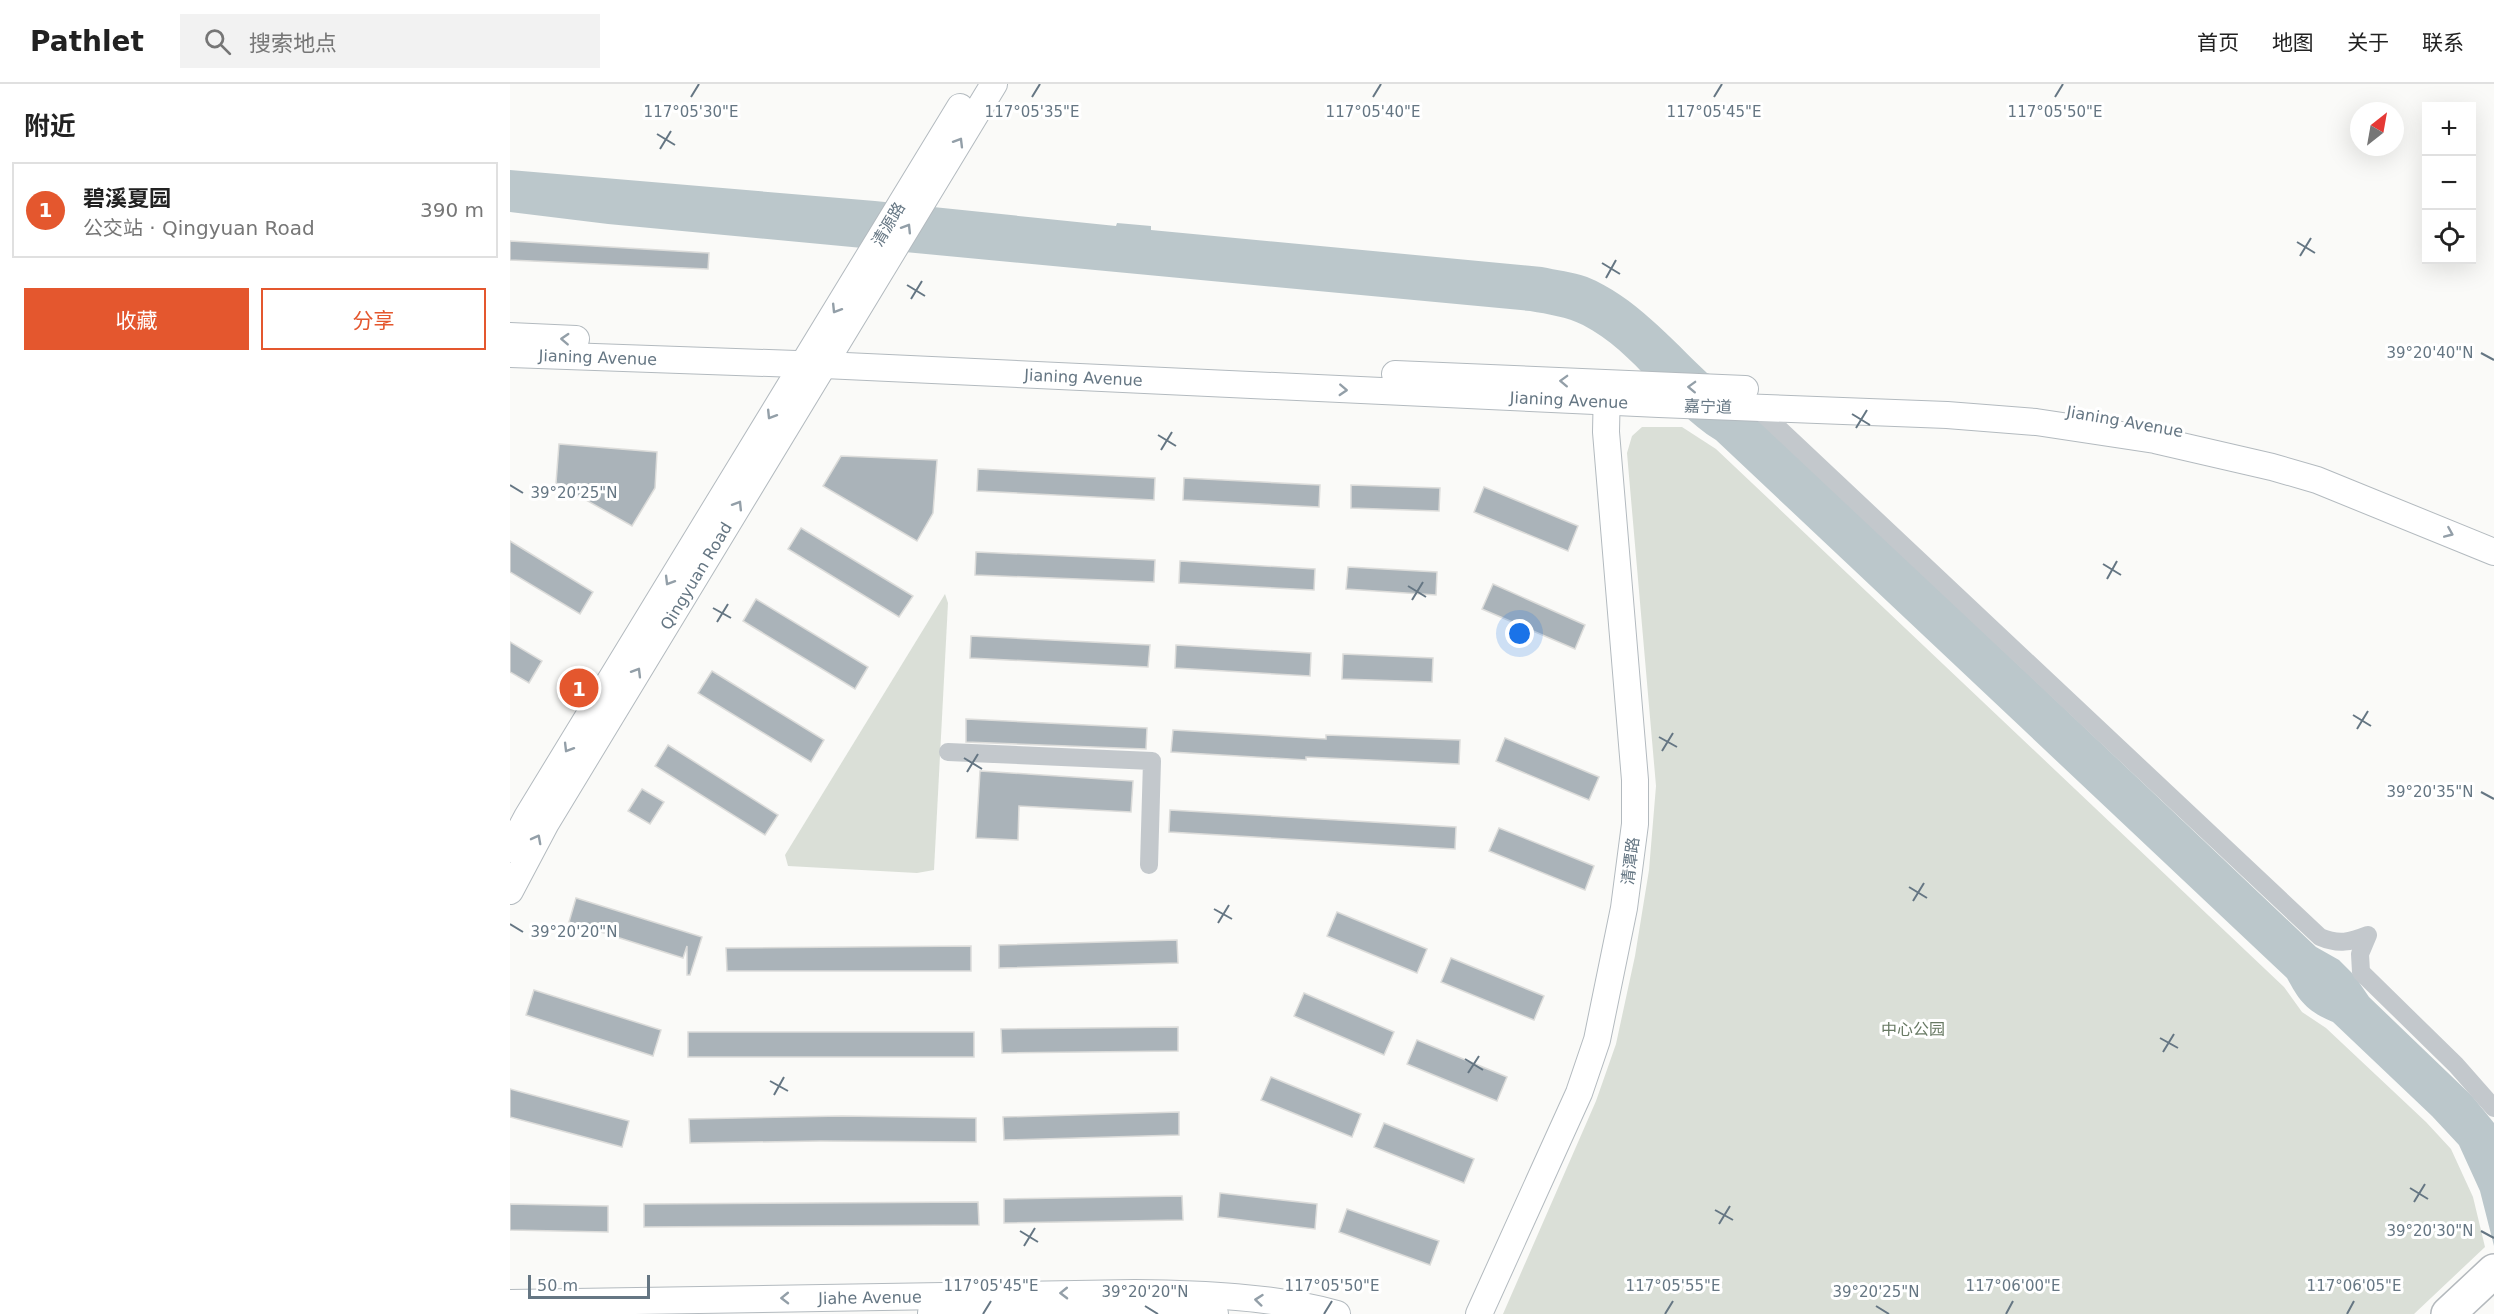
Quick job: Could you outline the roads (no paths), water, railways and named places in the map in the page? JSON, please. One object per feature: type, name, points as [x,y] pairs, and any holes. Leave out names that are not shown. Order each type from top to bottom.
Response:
[{"type":"highway","points":[[2448,1314],[2489,1275]]},
{"type":"street","name":"清源路","points":[[876,262],[919,190],[974,84]]},
{"type":"street","name":"清源路","points":[[919,190],[994,84]]},
{"type":"street","name":"Qingyuan Road","points":[[510,849],[527,817],[876,262]]},
{"type":"street","name":"Jianing Avenue","points":[[510,336],[817,358],[1651,394]]},
{"type":"street","name":"Jianing Avenue","points":[[510,354],[817,358]]},
{"type":"street","name":"Qingyuan Road","points":[[510,891],[552,813],[817,358]]},
{"type":"street","name":"清潭路","points":[[1479,1314],[1579,1093],[1604,1010],[1625,898],[1635,824],[1635,780],[1606,432],[1607,392]]},
{"type":"street","name":"嘉宁道","points":[[1651,394],[1748,398]]},
{"type":"street","name":"Jianing Avenue","points":[[1748,398],[1991,403],[2078,412],[2159,426],[2225,440],[2323,466],[2418,501],[2494,533]]},
{"type":"street","name":"Jianing Avenue","points":[[1748,398],[2075,426],[2155,440],[2317,480],[2494,552]]},
{"type":"street","points":[[1748,398],[2320,937],[2334,943],[2350,942],[2368,935],[2360,954],[2361,972],[2456,1065],[2494,1108]]},
{"type":"street","points":[[948,752],[1152,761],[1149,866]]},
{"type":"street","name":"Jiahe Avenue","points":[[510,1303],[1135,1293],[1260,1300],[1337,1314]]},
{"type":"street","name":"Jiahe Avenue","points":[[852,1314],[1136,1312],[1215,1314]]},
{"type":"place","name":"碧溪夏园","points":[[579,688]]},
{"type":"park label","name":"中心公园","points":[[1913,1029]]}]
